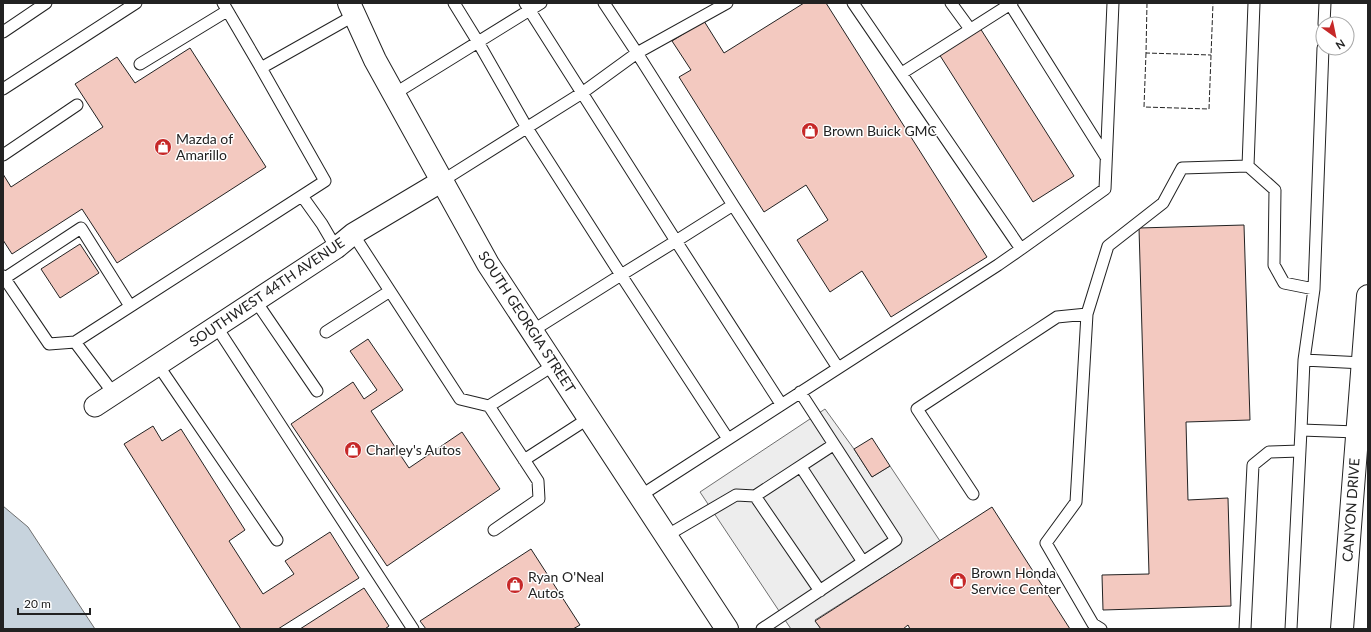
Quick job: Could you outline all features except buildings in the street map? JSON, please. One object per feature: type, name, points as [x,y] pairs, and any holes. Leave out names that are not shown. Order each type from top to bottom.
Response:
[{"type":"main road","name":"SOUTH GEORGIA STREET","points":[[352,9],[375,60],[488,264],[727,629]]},
{"type":"main road","name":"CANYON DRIVE","points":[[1342,629],[1368,296]]},
{"type":"street","name":"SOUTHWEST 44TH AVENUE","points":[[95,406],[336,248],[353,234],[442,181]]},
{"type":"lane","points":[[3,32],[46,3]]},
{"type":"lane","points":[[3,89],[136,3]]},
{"type":"lane","points":[[454,3],[527,128],[728,439]]},
{"type":"lane","points":[[394,94],[478,42],[527,7],[541,3]]},
{"type":"lane","points":[[604,3],[838,368]]},
{"type":"lane","points":[[442,181],[582,93],[637,53],[727,3]]},
{"type":"lane","points":[[853,3],[1021,249]]},
{"type":"lane","points":[[951,3],[970,29]]},
{"type":"lane","points":[[640,496],[998,265],[1105,189],[1113,3]]},
{"type":"lane","points":[[1248,166],[1254,3]]},
{"type":"lane","points":[[1324,16],[1325,3]]},
{"type":"lane","points":[[902,73],[1011,4],[1106,157]]},
{"type":"lane","points":[[130,306],[81,228],[4,277],[49,344],[75,342],[325,181],[262,68],[225,7],[140,64]]},
{"type":"lane","points":[[527,7],[781,404]]},
{"type":"lane","points":[[262,68],[352,9]]},
{"type":"lane","points":[[1291,629],[1304,360],[1314,289],[1323,56]]},
{"type":"lane","points":[[3,155],[77,105]]},
{"type":"lane","points":[[1101,629],[1093,624],[1046,543],[1076,502],[1087,314],[1108,246],[1163,203],[1182,168],[1248,166],[1275,190],[1274,265],[1284,283],[1314,289]]},
{"type":"lane","points":[[302,196],[322,224],[336,248]]},
{"type":"lane","points":[[532,332],[733,205]]},
{"type":"lane","points":[[353,234],[460,398],[489,406],[538,481],[539,499],[494,530]]},
{"type":"lane","points":[[326,332],[390,291]]},
{"type":"lane","points":[[255,300],[317,391]]},
{"type":"lane","points":[[973,494],[918,409],[1057,317],[1087,314]]},
{"type":"lane","points":[[216,326],[413,629]]},
{"type":"lane","points":[[75,342],[114,394]]},
{"type":"lane","points":[[1304,360],[1363,363]]},
{"type":"lane","points":[[158,365],[277,540]]},
{"type":"lane","points":[[489,406],[554,365]]},
{"type":"lane","points":[[762,629],[896,540],[800,392]]},
{"type":"lane","points":[[524,460],[588,418]]},
{"type":"lane","points":[[1301,430],[1357,432]]},
{"type":"lane","points":[[666,536],[736,495],[755,496],[833,445]]},
{"type":"lane","points":[[1245,629],[1253,465],[1269,452],[1300,452]]},
{"type":"lane","points":[[801,467],[863,562]]},
{"type":"lane","points":[[755,496],[820,591]]},
{"type":"shaded area","points":[[825,409],[872,477],[890,466],[940,541],[815,620],[821,629],[791,629],[700,492]]},
{"type":"shaded area","points":[[3,506],[28,527],[95,629],[3,629]]},
{"type":"fence","points":[[1147,3],[1146,53],[1211,55]]},
{"type":"fence","points":[[1146,53],[1144,107],[1209,109],[1213,3]]},
{"type":"place","name":"Brown Buick GMC","points":[[810,131]]},
{"type":"place","name":"Mazda of Amarillo","points":[[163,147]]},
{"type":"place","name":"Charley's Autos","points":[[353,450]]},
{"type":"place","name":"Brown Honda Service Center","points":[[958,581]]},
{"type":"place","name":"Ryan O'Neal Autos","points":[[515,585]]}]
